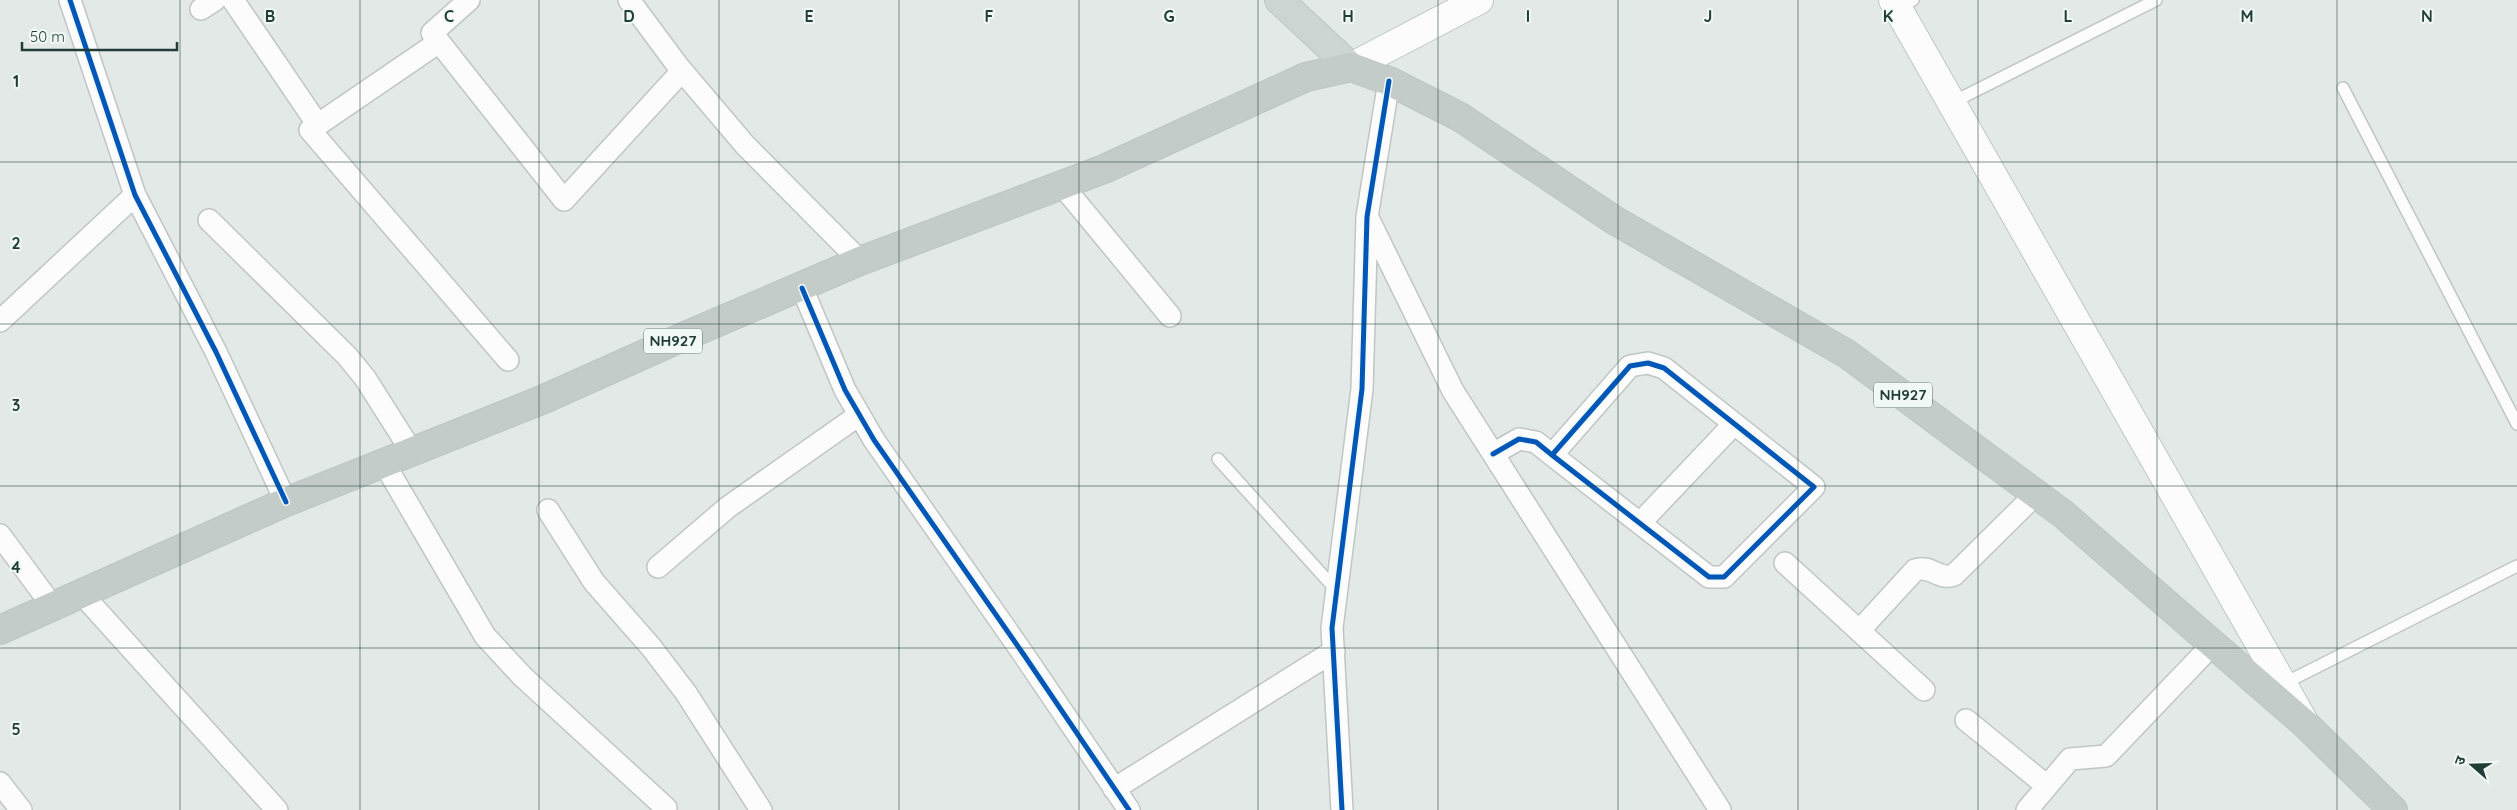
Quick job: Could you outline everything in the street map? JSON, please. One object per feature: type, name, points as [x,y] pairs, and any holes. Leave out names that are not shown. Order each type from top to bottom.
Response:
[{"type":"highway","name":"NH927","points":[[0,630],[286,502],[544,399],[676,340],[860,262],[1104,169],[1306,77],[1352,66],[1389,81],[1460,117],[1614,220],[1848,354],[2063,514],[2305,724],[2394,810]]},
{"type":"main road","points":[[1279,0],[1352,66],[1479,0]]},
{"type":"main road","points":[[1901,3],[1951,103],[2305,724]]},
{"type":"street","points":[[70,0],[134,195],[216,352],[286,502]]},
{"type":"street","points":[[233,0],[318,125]]},
{"type":"street","points":[[469,0],[432,32],[564,200],[682,71]]},
{"type":"street","points":[[629,0],[682,71],[746,145],[860,262]]},
{"type":"street","points":[[439,42],[310,130],[508,360]]},
{"type":"street","points":[[1342,810],[1332,628],[1362,389],[1367,217],[1389,81]]},
{"type":"street","points":[[1062,184],[1170,316]]},
{"type":"street","points":[[0,321],[134,195]]},
{"type":"street","points":[[1367,217],[1453,392],[1720,810]]},
{"type":"street","points":[[209,220],[347,356],[365,378],[412,452]]},
{"type":"street","points":[[802,288],[845,390],[874,440],[1129,810]]},
{"type":"street","points":[[1493,454],[1519,439],[1536,442],[1552,455],[1709,577],[1724,576],[1814,487],[1664,368],[1648,363],[1630,366],[1552,455]]},
{"type":"street","points":[[658,567],[728,507],[859,415]]},
{"type":"street","points":[[1640,523],[1734,424]]},
{"type":"street","points":[[384,463],[485,636],[522,676],[666,808]]},
{"type":"street","points":[[1859,631],[1915,570],[1926,568],[1943,576],[1954,575],[2036,494]]},
{"type":"street","points":[[548,510],[594,582],[651,647],[686,693],[761,810]]},
{"type":"street","points":[[0,535],[53,607]]},
{"type":"street","points":[[1785,564],[1924,690]]},
{"type":"street","points":[[80,593],[277,810]]},
{"type":"street","points":[[2027,810],[2070,758],[2106,756],[2213,644]]},
{"type":"street","points":[[1114,789],[1334,651]]},
{"type":"street","points":[[1966,720],[2047,786]]},
{"type":"street","points":[[0,783],[21,810]]},
{"type":"lane","points":[[1951,103],[2156,0]]},
{"type":"lane","points":[[2343,88],[2517,424]]},
{"type":"lane","points":[[1218,459],[1337,591]]},
{"type":"lane","points":[[2283,684],[2517,566]]},
{"type":"cycle path","points":[[70,0],[135,195],[216,352],[286,502]]},
{"type":"cycle path","points":[[1342,810],[1332,628],[1362,389],[1367,217],[1389,81]]},
{"type":"cycle path","points":[[802,288],[845,390],[874,440],[1024,655],[1129,810]]},
{"type":"cycle path","points":[[1493,454],[1519,439],[1536,442],[1552,455],[1709,577],[1724,577],[1814,487],[1664,368],[1648,363],[1630,366],[1552,455]]}]
